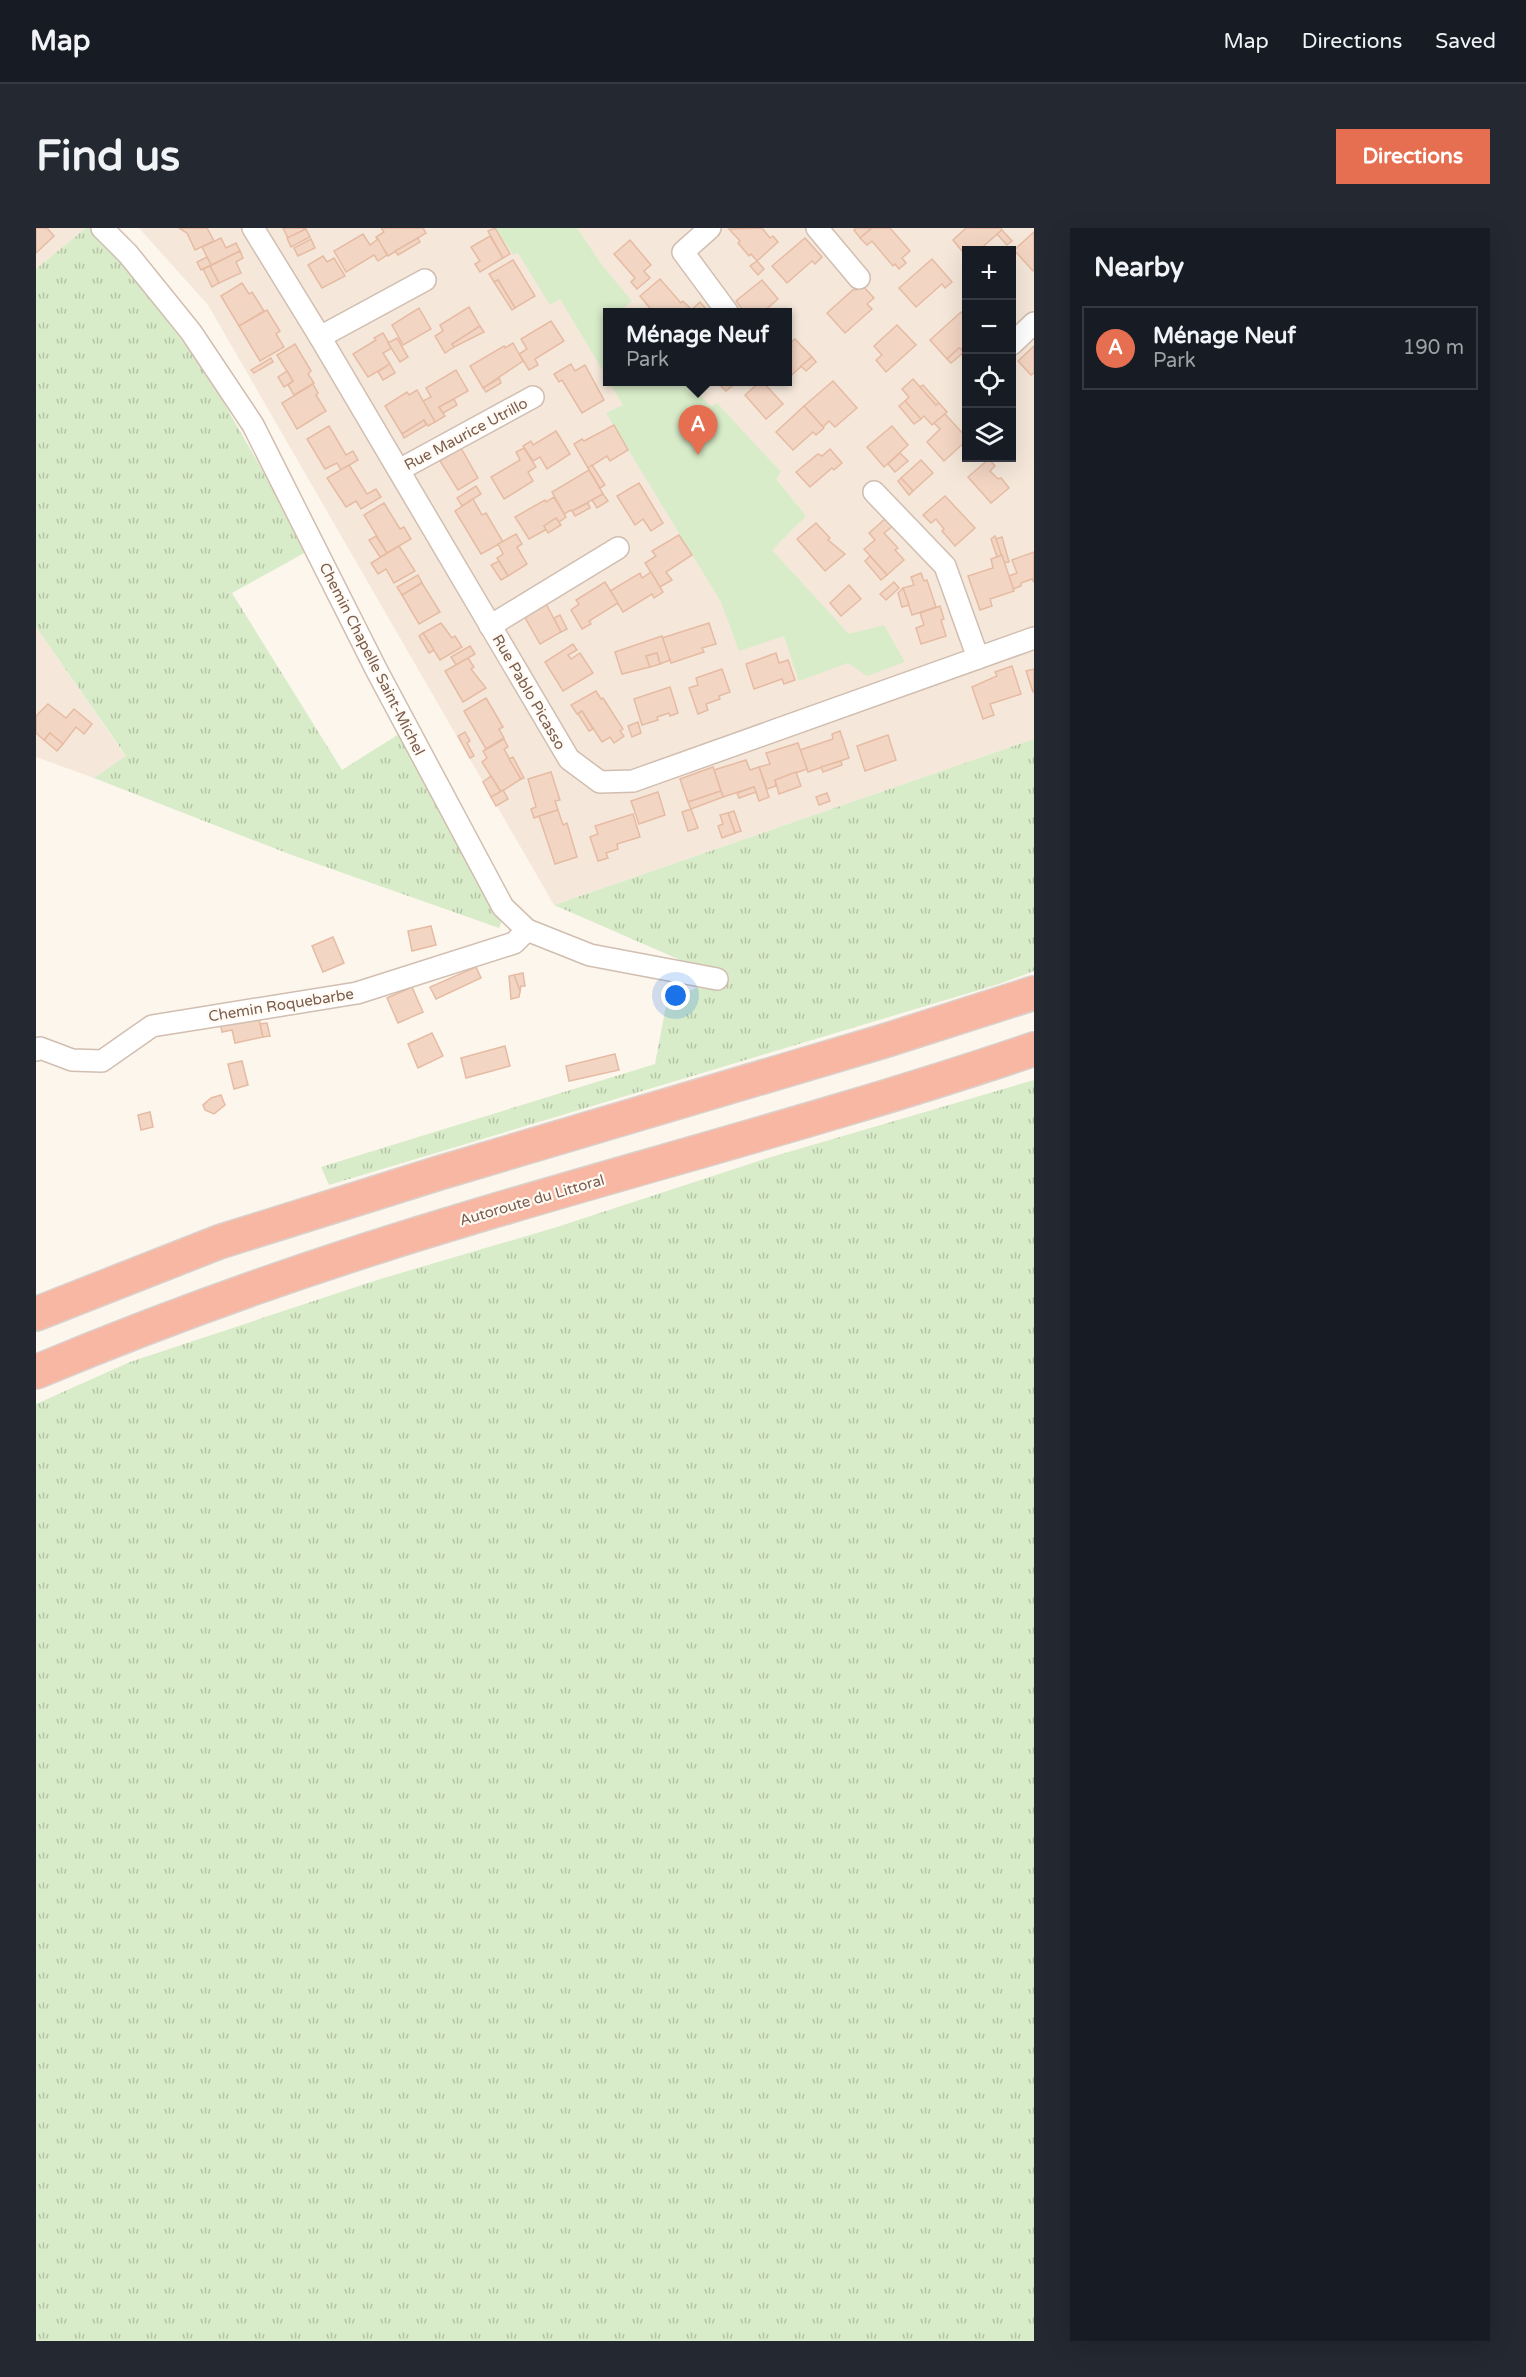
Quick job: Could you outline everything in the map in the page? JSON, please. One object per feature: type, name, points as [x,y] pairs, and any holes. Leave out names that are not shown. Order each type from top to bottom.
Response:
[{"type":"highway","points":[[36,1314],[230,1239],[451,1170],[884,1041],[1034,993]]},
{"type":"highway","name":"Autoroute du Littoral","points":[[36,1372],[119,1337],[242,1292],[427,1232],[949,1078],[1034,1049]]},
{"type":"street","name":"Chemin Chapelle Saint-Michel","points":[[102,228],[128,254],[191,332],[254,425],[377,671],[503,907],[526,930],[590,955],[717,979]]},
{"type":"street","name":"Rue Pablo Picasso","points":[[253,228],[320,337],[569,759],[600,782],[633,781],[1034,638]]},
{"type":"street","points":[[710,228],[683,252],[725,308]]},
{"type":"street","points":[[818,228],[859,278]]},
{"type":"street","points":[[320,337],[425,280]]},
{"type":"street","points":[[1016,339],[1034,323]]},
{"type":"street","name":"Rue Maurice Utrillo","points":[[399,470],[533,397]]},
{"type":"street","points":[[874,492],[945,566],[978,658]]},
{"type":"street","points":[[490,626],[618,548]]},
{"type":"street","name":"Chemin Roquebarbe","points":[[36,1050],[40,1048],[72,1060],[102,1061],[152,1026],[357,993],[514,943],[526,930]]},
{"type":"shaded area","points":[[36,228],[86,228],[36,269]]},
{"type":"shaded area","points":[[139,228],[1034,228],[1034,739],[554,905],[208,305]]},
{"type":"shaded area","points":[[36,627],[126,757],[94,778],[36,757]]},
{"type":"green space","points":[[86,228],[92,228],[134,278],[207,373],[308,551],[232,593],[342,770],[399,734],[503,918],[499,928],[289,854],[94,778],[126,756],[36,627],[36,269]]},
{"type":"green space","points":[[495,228],[577,228],[602,265],[632,301],[624,308],[603,308],[603,371],[560,299],[550,305],[518,253],[513,255]]},
{"type":"green space","points":[[611,386],[692,386],[711,407],[717,403],[781,472],[776,479],[806,516],[772,550],[849,634],[884,625],[905,662],[867,676],[848,663],[799,681],[784,636],[739,651],[721,602],[606,413],[623,405]]},
{"type":"green space","points":[[1034,739],[1034,971],[999,984],[329,1185],[321,1167],[655,1064],[667,1000],[699,987],[701,969],[554,905]]},
{"type":"green space","points":[[1034,1080],[1034,2341],[36,2341],[36,1404],[130,1362],[377,1280],[557,1227],[768,1158]]},
{"type":"building","points":[[36,228],[47,228],[54,236],[36,253]]},
{"type":"building","points":[[179,228],[207,228],[214,241],[195,250],[187,233]]},
{"type":"building","points":[[283,228],[305,228],[306,229],[288,238]]},
{"type":"building","points":[[381,228],[423,228],[426,233],[388,256],[376,237],[384,232]]},
{"type":"building","points":[[495,228],[510,254],[503,258],[488,231]]},
{"type":"building","points":[[762,228],[770,238],[773,236],[778,242],[757,261],[751,254],[749,256],[729,229]]},
{"type":"building","points":[[872,228],[860,238],[854,230]]},
{"type":"building","points":[[872,228],[890,228],[910,251],[902,258],[906,263],[899,269],[895,264],[893,266],[872,241],[867,245],[860,238]]},
{"type":"building","points":[[966,228],[1001,228],[1002,230],[984,246],[962,246],[962,251],[953,240]]},
{"type":"building","points":[[306,229],[310,237],[291,247],[287,238]]},
{"type":"building","points":[[1002,230],[1012,241],[1007,245],[997,234]]},
{"type":"building","points":[[1034,232],[1033,271],[1016,252],[1016,248]]},
{"type":"building","points":[[363,234],[370,245],[378,239],[387,255],[378,261],[374,255],[346,272],[334,251]]},
{"type":"building","points":[[490,236],[503,258],[480,272],[475,264],[480,261],[471,247]]},
{"type":"building","points":[[221,238],[226,248],[236,243],[240,251],[211,265],[202,247]]},
{"type":"building","points":[[418,238],[420,242],[398,255],[395,251]]},
{"type":"building","points":[[805,238],[822,257],[815,264],[812,261],[787,283],[772,266]]},
{"type":"building","points":[[311,239],[315,248],[298,256],[294,248]]},
{"type":"building","points":[[630,240],[651,265],[644,271],[650,278],[637,289],[631,282],[635,278],[614,254]]},
{"type":"building","points":[[240,251],[243,258],[236,262],[241,273],[219,283],[210,266]]},
{"type":"building","points":[[323,256],[327,262],[334,258],[345,276],[322,288],[308,265]]},
{"type":"building","points":[[207,257],[211,265],[201,270],[197,262]]},
{"type":"building","points":[[932,259],[952,282],[945,288],[942,284],[916,307],[899,288]]},
{"type":"building","points":[[513,260],[535,296],[515,308],[498,280],[494,282],[489,274]]},
{"type":"building","points":[[757,261],[764,269],[758,275],[750,266]]},
{"type":"building","points":[[210,266],[219,283],[212,287],[203,269]]},
{"type":"building","points":[[660,279],[681,303],[683,301],[690,308],[650,308],[640,296]]},
{"type":"building","points":[[498,280],[515,308],[512,310],[494,282]]},
{"type":"building","points":[[762,280],[778,299],[768,308],[741,308],[736,301]]},
{"type":"building","points":[[242,283],[249,294],[252,292],[264,311],[239,326],[221,296]]},
{"type":"building","points":[[862,285],[874,298],[867,304],[872,309],[845,333],[827,313],[854,289]]},
{"type":"building","points":[[700,302],[705,308],[693,308]]},
{"type":"building","points":[[469,307],[480,326],[452,344],[454,347],[445,353],[435,336],[443,331],[440,325]]},
{"type":"building","points":[[419,308],[431,329],[403,345],[392,325]]},
{"type":"building","points":[[267,310],[280,331],[276,334],[284,347],[260,361],[239,326]]},
{"type":"building","points":[[961,312],[962,348],[959,348],[947,359],[930,340]]},
{"type":"building","points":[[551,321],[564,341],[535,359],[538,365],[529,370],[519,354],[527,349],[521,339]]},
{"type":"building","points":[[897,325],[916,345],[886,372],[876,360],[882,355],[874,346]]},
{"type":"building","points":[[480,326],[484,332],[454,347],[452,344]]},
{"type":"building","points":[[383,333],[392,348],[383,353],[390,364],[368,377],[353,354]]},
{"type":"building","points":[[397,338],[408,357],[400,362],[388,343]]},
{"type":"building","points":[[795,339],[812,357],[792,374],[792,342]]},
{"type":"building","points":[[513,343],[523,361],[483,388],[470,366]]},
{"type":"building","points":[[295,344],[311,371],[308,374],[314,383],[294,395],[288,385],[293,381],[277,355]]},
{"type":"building","points":[[1034,346],[1034,373],[1031,375],[1018,361]]},
{"type":"building","points":[[959,348],[962,350],[962,354],[951,363],[947,359]]},
{"type":"building","points":[[812,357],[816,362],[806,371],[801,366]]},
{"type":"building","points":[[271,358],[273,362],[254,373],[251,370]]},
{"type":"building","points":[[390,364],[395,373],[383,380],[378,372]]},
{"type":"building","points":[[571,364],[575,371],[585,365],[604,400],[582,413],[562,380],[559,382],[554,374]]},
{"type":"building","points":[[456,370],[468,391],[439,407],[445,416],[435,422],[423,401],[431,397],[426,388]]},
{"type":"building","points":[[287,371],[293,381],[284,387],[278,377]]},
{"type":"building","points":[[499,378],[501,383],[486,392],[483,388]]},
{"type":"building","points":[[913,379],[936,405],[939,403],[947,412],[932,425],[924,416],[921,419],[905,401],[909,397],[902,389]]},
{"type":"building","points":[[833,381],[857,408],[835,427],[829,421],[823,427],[804,406]]},
{"type":"building","points":[[313,384],[318,393],[316,395],[326,411],[297,429],[282,403]]},
{"type":"building","points":[[923,385],[939,403],[936,405],[920,387]]},
{"type":"building","points":[[721,386],[732,386],[726,391]]},
{"type":"building","points":[[755,386],[767,386],[783,404],[766,419],[745,395]]},
{"type":"building","points":[[417,390],[435,422],[428,426],[424,420],[402,434],[385,406],[407,392],[409,395]]},
{"type":"building","points":[[454,399],[457,405],[443,413],[439,407]]},
{"type":"building","points":[[905,401],[921,419],[914,424],[899,406]]},
{"type":"building","points":[[804,406],[824,428],[816,435],[813,432],[793,450],[776,432]]},
{"type":"building","points":[[945,414],[962,433],[962,445],[944,461],[927,442],[940,429],[934,423]]},
{"type":"building","points":[[424,420],[426,425],[404,438],[402,434]]},
{"type":"building","points":[[614,425],[628,450],[610,461],[607,456],[588,468],[574,444]]},
{"type":"building","points":[[329,426],[346,455],[353,451],[358,460],[341,470],[337,463],[325,469],[307,439]]},
{"type":"building","points":[[892,426],[908,445],[884,467],[867,447]]},
{"type":"building","points":[[556,431],[570,454],[547,469],[540,457],[533,461],[523,446],[531,441],[533,445]]},
{"type":"building","points":[[461,448],[478,478],[458,490],[440,461]]},
{"type":"building","points":[[524,448],[536,467],[528,472],[533,481],[504,499],[491,477],[520,460],[516,452]]},
{"type":"building","points":[[830,449],[842,463],[834,470],[832,468],[810,487],[796,472],[818,454],[822,456]]},
{"type":"building","points":[[900,453],[908,461],[895,472],[888,464]]},
{"type":"building","points":[[921,460],[933,473],[913,491],[901,478]]},
{"type":"building","points":[[986,462],[992,462],[995,466],[990,471],[998,479],[1001,478],[1009,488],[991,503],[968,477]]},
{"type":"building","points":[[349,465],[367,494],[376,489],[381,497],[361,509],[356,501],[346,507],[327,478]]},
{"type":"building","points":[[592,465],[605,485],[600,488],[588,468]]},
{"type":"building","points":[[589,470],[603,494],[564,514],[552,492]]},
{"type":"building","points":[[901,478],[913,491],[909,495],[898,481]]},
{"type":"building","points":[[639,483],[663,523],[651,531],[643,519],[635,525],[617,496]]},
{"type":"building","points":[[476,486],[481,494],[462,506],[457,498]]},
{"type":"building","points":[[603,494],[608,501],[597,508],[592,500]]},
{"type":"building","points":[[945,496],[975,528],[955,546],[942,531],[944,529],[936,519],[931,523],[923,515]]},
{"type":"building","points":[[554,497],[566,517],[559,522],[556,518],[544,526],[547,529],[529,539],[515,517]]},
{"type":"building","points":[[473,499],[482,515],[486,513],[503,542],[481,554],[455,511]]},
{"type":"building","points":[[384,503],[400,529],[404,527],[411,539],[387,553],[364,515]]},
{"type":"building","points":[[588,503],[590,508],[575,516],[572,511]]},
{"type":"building","points":[[556,518],[561,525],[548,533],[544,526]]},
{"type":"building","points":[[886,518],[893,526],[884,533],[898,548],[895,550],[904,560],[887,575],[864,549],[875,540],[869,533]]},
{"type":"building","points":[[816,523],[830,538],[828,540],[845,554],[825,571],[797,539]]},
{"type":"building","points":[[516,534],[522,544],[517,547],[527,564],[508,576],[497,558],[503,554],[498,544]]},
{"type":"building","points":[[679,535],[692,555],[666,572],[672,580],[660,587],[645,563],[656,556],[652,551]]},
{"type":"building","points":[[376,536],[387,553],[380,557],[369,540]]},
{"type":"building","points":[[995,536],[1002,555],[997,557],[991,539]]},
{"type":"building","points":[[1002,537],[1009,562],[1004,563],[996,539]]},
{"type":"building","points":[[399,546],[415,571],[394,583],[386,569],[378,574],[371,563]]},
{"type":"building","points":[[1034,552],[1034,582],[1032,579],[1013,589],[1009,576],[1017,573],[1012,560]]},
{"type":"building","points":[[1002,555],[1014,591],[990,599],[992,606],[980,610],[968,576],[993,568],[991,559]]},
{"type":"building","points":[[870,556],[887,575],[881,580],[865,561]]},
{"type":"building","points":[[499,561],[508,576],[501,580],[491,565]]},
{"type":"building","points":[[651,572],[663,592],[654,598],[652,594],[623,612],[610,591],[640,573],[642,578]]},
{"type":"building","points":[[921,573],[924,581],[927,580],[936,607],[912,615],[903,588],[914,585],[911,577]]},
{"type":"building","points":[[418,575],[422,583],[402,595],[397,587]]},
{"type":"building","points":[[605,582],[618,603],[589,621],[591,624],[582,629],[571,610],[579,604],[576,600]]},
{"type":"building","points":[[894,582],[899,588],[886,600],[880,594]]},
{"type":"building","points":[[422,583],[440,612],[419,624],[402,595]]},
{"type":"building","points":[[849,585],[861,599],[841,616],[830,603]]},
{"type":"building","points":[[903,588],[909,605],[902,607],[898,593]]},
{"type":"building","points":[[545,602],[561,632],[540,644],[523,614]]},
{"type":"building","points":[[940,606],[946,636],[921,644],[916,628],[924,625],[920,613]]},
{"type":"building","points":[[560,615],[567,629],[561,632],[554,618]]},
{"type":"building","points":[[441,623],[452,638],[455,636],[462,647],[440,660],[423,633]]},
{"type":"building","points":[[709,623],[716,644],[702,648],[704,652],[671,663],[662,638]]},
{"type":"building","points":[[423,633],[434,650],[429,653],[419,636]]},
{"type":"building","points":[[662,636],[670,660],[660,664],[657,653],[646,656],[650,667],[622,674],[615,652]]},
{"type":"building","points":[[573,644],[577,650],[568,655],[571,659],[580,653],[593,673],[563,691],[545,662]]},
{"type":"building","points":[[470,646],[475,654],[456,665],[451,657]]},
{"type":"building","points":[[657,653],[660,664],[650,667],[646,656]]},
{"type":"building","points":[[776,653],[779,663],[788,660],[795,680],[784,684],[782,679],[754,689],[746,664]]},
{"type":"building","points":[[468,658],[474,667],[471,669],[486,688],[463,702],[445,671]]},
{"type":"building","points":[[1012,666],[1021,694],[990,704],[994,715],[983,719],[972,687],[997,676],[995,672]]},
{"type":"building","points":[[722,669],[730,692],[706,704],[708,710],[698,714],[689,688],[698,685],[696,678]]},
{"type":"building","points":[[1034,669],[1034,691],[1033,692],[1026,671]]},
{"type":"building","points":[[670,687],[678,713],[657,717],[658,720],[642,725],[634,699]]},
{"type":"building","points":[[596,691],[623,729],[620,731],[624,736],[614,743],[610,737],[602,742],[582,711],[577,714],[571,705]]},
{"type":"building","points":[[486,698],[503,727],[499,729],[504,738],[486,749],[464,711]]},
{"type":"building","points":[[48,704],[66,718],[74,709],[92,724],[84,734],[76,727],[63,744],[50,733],[44,740],[36,733],[36,716]]},
{"type":"building","points":[[582,711],[593,729],[589,731],[578,714]]},
{"type":"building","points":[[638,722],[641,733],[632,737],[628,726]]},
{"type":"building","points":[[840,731],[849,758],[808,772],[800,750],[833,739],[832,734]]},
{"type":"building","points":[[465,732],[470,741],[467,743],[474,756],[470,758],[458,736]]},
{"type":"building","points":[[50,733],[63,744],[57,751],[44,740]]},
{"type":"building","points":[[888,735],[896,760],[865,771],[857,746]]},
{"type":"building","points":[[504,739],[508,747],[504,749],[521,779],[501,792],[482,762],[487,758],[483,751]]},
{"type":"building","points":[[798,743],[807,769],[775,780],[776,786],[767,789],[759,767],[770,764],[766,753]]},
{"type":"building","points":[[513,757],[524,778],[521,779],[509,759]]},
{"type":"building","points":[[746,760],[750,770],[759,767],[769,797],[759,801],[754,787],[723,797],[714,770]]},
{"type":"building","points":[[841,761],[842,765],[823,772],[821,767]]},
{"type":"building","points":[[713,767],[721,791],[688,802],[680,779]]},
{"type":"building","points":[[551,772],[560,800],[555,801],[558,810],[534,818],[531,809],[536,807],[528,779]]},
{"type":"building","points":[[796,772],[801,786],[779,794],[775,780]]},
{"type":"building","points":[[491,776],[501,792],[491,797],[483,782]]},
{"type":"building","points":[[754,787],[756,792],[739,798],[737,793]]},
{"type":"building","points":[[503,790],[508,799],[496,806],[491,797]]},
{"type":"building","points":[[721,791],[723,797],[691,809],[688,802]]},
{"type":"building","points":[[658,792],[665,815],[639,824],[631,801]]},
{"type":"building","points":[[827,793],[830,801],[819,805],[816,797]]},
{"type":"building","points":[[691,809],[698,828],[688,831],[682,812]]},
{"type":"building","points":[[558,810],[563,825],[567,823],[577,857],[555,864],[539,816]]},
{"type":"building","points":[[734,811],[741,831],[735,833],[728,813]]},
{"type":"building","points":[[728,813],[735,833],[722,838],[718,826],[723,824],[720,815]]},
{"type":"building","points":[[633,814],[640,837],[617,844],[618,849],[606,853],[608,858],[598,861],[590,837],[598,834],[595,826]]},
{"type":"building","points":[[431,926],[436,945],[412,951],[408,931]]},
{"type":"building","points":[[333,937],[344,963],[323,972],[312,946]]},
{"type":"building","points":[[476,967],[481,978],[436,999],[430,987]]},
{"type":"building","points":[[523,973],[525,986],[521,986],[520,991],[514,975]]},
{"type":"building","points":[[514,975],[520,991],[519,997],[511,999],[509,976]]},
{"type":"building","points":[[412,987],[423,1012],[398,1023],[387,998]]},
{"type":"building","points":[[258,1014],[263,1037],[235,1043],[232,1030],[222,1032],[220,1022]]},
{"type":"building","points":[[267,1023],[270,1036],[263,1037],[260,1024]]},
{"type":"building","points":[[432,1033],[443,1056],[418,1068],[408,1044]]},
{"type":"building","points":[[505,1046],[510,1066],[466,1078],[461,1058]]},
{"type":"building","points":[[615,1054],[619,1070],[569,1081],[566,1066]]},
{"type":"building","points":[[242,1061],[248,1085],[234,1089],[228,1064]]},
{"type":"building","points":[[221,1095],[225,1105],[214,1114],[205,1110],[203,1105],[211,1098]]},
{"type":"building","points":[[150,1112],[153,1127],[141,1130],[138,1115]]},
{"type":"place","name":"Ménage Neuf","points":[[698,455]]}]
